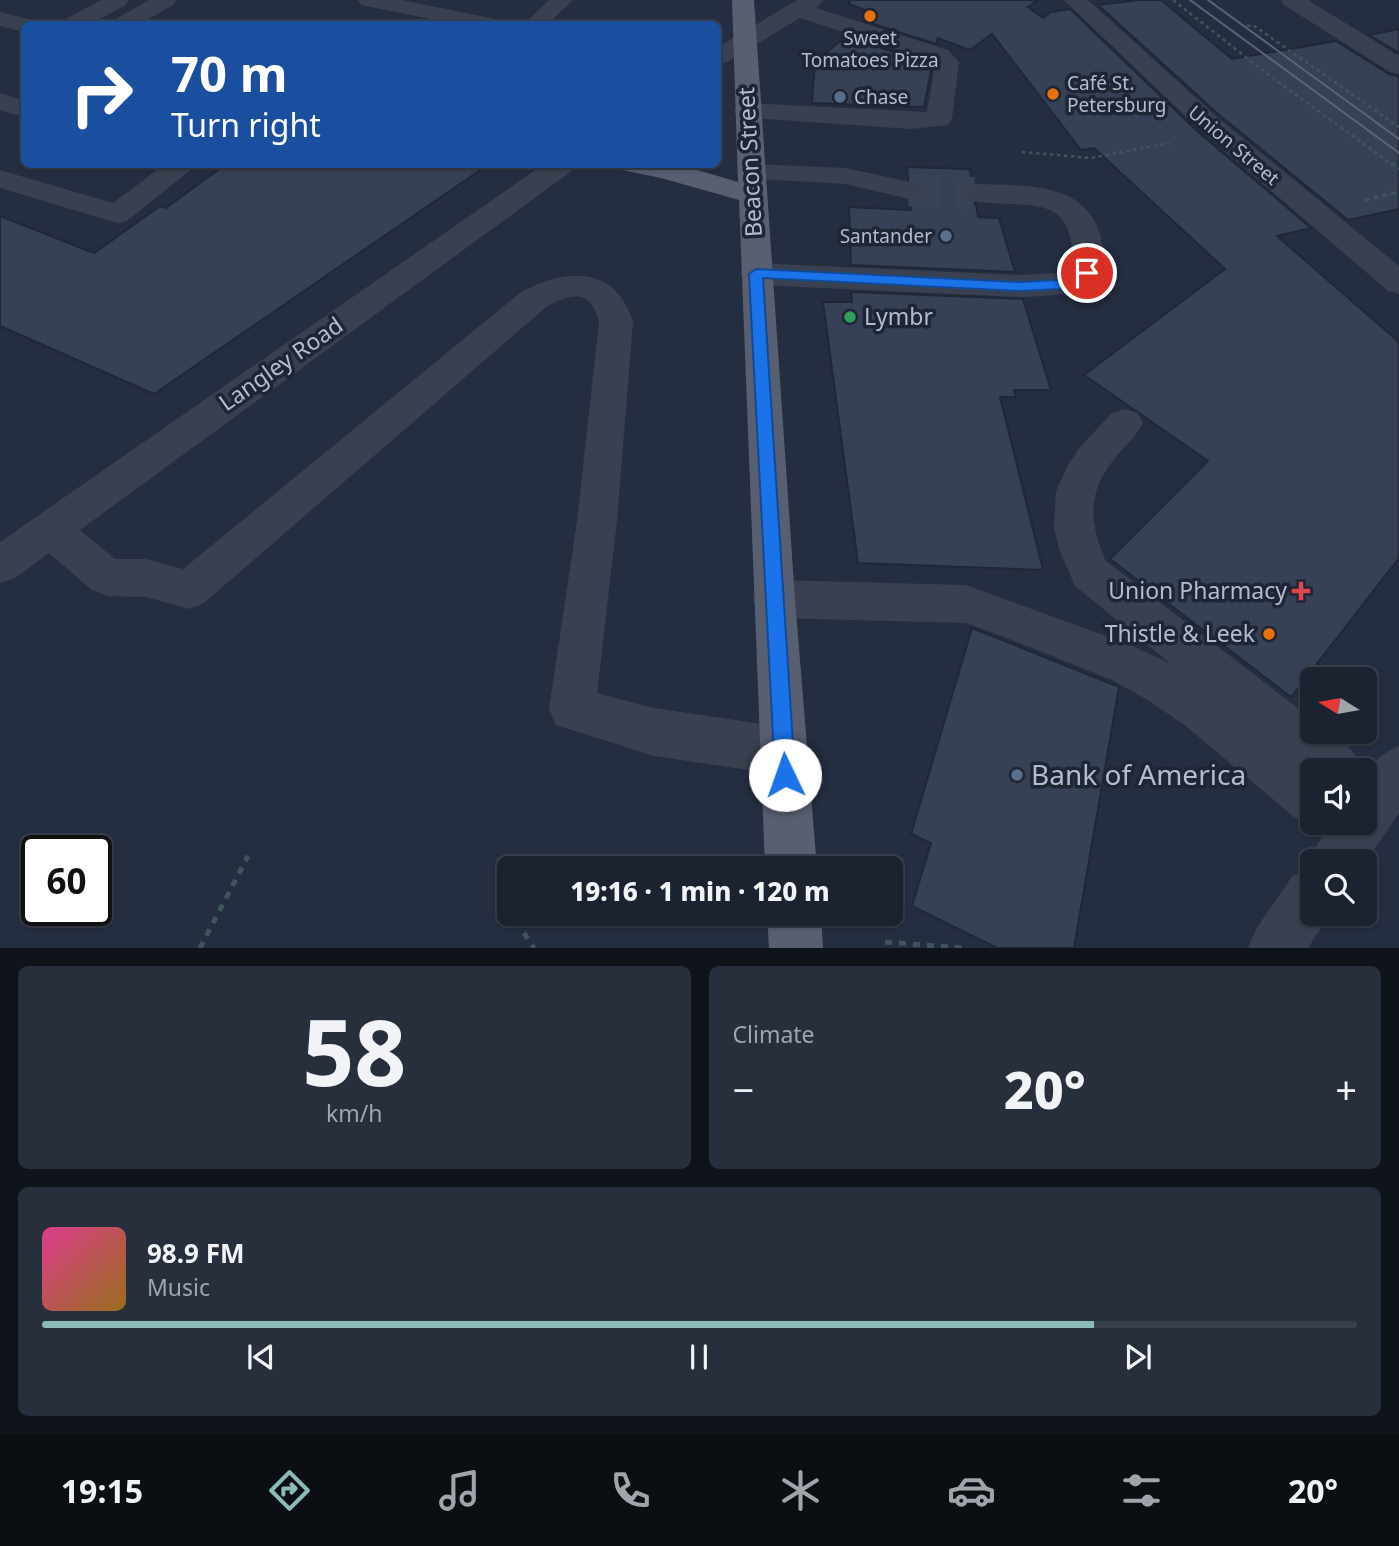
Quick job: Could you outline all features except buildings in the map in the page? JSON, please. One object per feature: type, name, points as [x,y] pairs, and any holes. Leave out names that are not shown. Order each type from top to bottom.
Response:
[{"type":"main road","name":"Beacon Street","points":[[743,0],[743,40],[790,856]]},
{"type":"main road","points":[[654,168],[751,183]]},
{"type":"main road","points":[[795,926],[796,947]]},
{"type":"street","points":[[80,21],[118,0]]},
{"type":"street","points":[[129,21],[165,0]]},
{"type":"street","points":[[369,0],[472,21]]},
{"type":"street","points":[[538,21],[562,0]]},
{"type":"street","name":"Union Street","points":[[1075,0],[1207,122],[1399,284]]},
{"type":"street","points":[[1292,0],[1399,67]]},
{"type":"street","points":[[721,55],[804,5],[939,55],[947,62],[939,119],[911,121],[747,111]]},
{"type":"street","points":[[0,19],[21,24]]},
{"type":"street","points":[[721,45],[743,40]]},
{"type":"street","points":[[0,101],[21,108]]},
{"type":"street","points":[[0,178],[117,214],[179,168]]},
{"type":"street","name":"Langley Road","points":[[0,565],[557,168]]},
{"type":"street","points":[[751,183],[846,176],[909,190]]},
{"type":"street","points":[[756,274],[1020,286],[1061,284],[1087,273],[1090,257],[1088,239],[1080,222],[1058,201],[1035,195],[974,193]]},
{"type":"street","points":[[50,529],[107,577],[146,578],[189,590],[533,300],[557,288],[581,286],[596,289],[611,303],[616,322],[597,521],[572,709],[654,732],[783,751]]},
{"type":"street","points":[[1125,423],[1082,471],[1072,499],[1074,528],[1080,554],[1090,573],[1324,758]]},
{"type":"street","points":[[774,599],[966,604],[1014,620],[1128,665],[1167,686],[1203,710],[1300,789]]},
{"type":"street","points":[[1275,947],[1300,911]]},
{"type":"path","points":[[1174,0],[1399,169]]},
{"type":"path","points":[[1247,26],[1253,25],[1397,124]]},
{"type":"path","points":[[1212,31],[1219,30]]},
{"type":"path","points":[[1021,152],[1102,157],[1178,140]]},
{"type":"path","points":[[1377,197],[1399,192]]},
{"type":"path","points":[[200,947],[248,856]]},
{"type":"path","points":[[524,933],[534,947]]},
{"type":"path","points":[[885,942],[962,947]]},
{"type":"tunnel","points":[[909,190],[974,193]]},
{"type":"tram line","points":[[1190,0],[1399,153]]},
{"type":"tram line","points":[[1208,0],[1399,139]]},
{"type":"place","name":"Sweet Tomatoes Pizza","points":[[870,16]]},
{"type":"place","name":"Café St. Petersburg","points":[[1053,94]]},
{"type":"place","name":"Chase","points":[[840,97]]},
{"type":"place","name":"Santander","points":[[946,236]]},
{"type":"place","name":"Lymbr","points":[[850,317]]},
{"type":"place","name":"Union Pharmacy","points":[[1301,591]]},
{"type":"place","name":"Thistle & Leek","points":[[1269,634]]},
{"type":"place","name":"Bank of America","points":[[1017,775]]},
{"type":"route","points":[[785,775],[756,274],[1020,286],[1061,284],[1087,273]]}]
